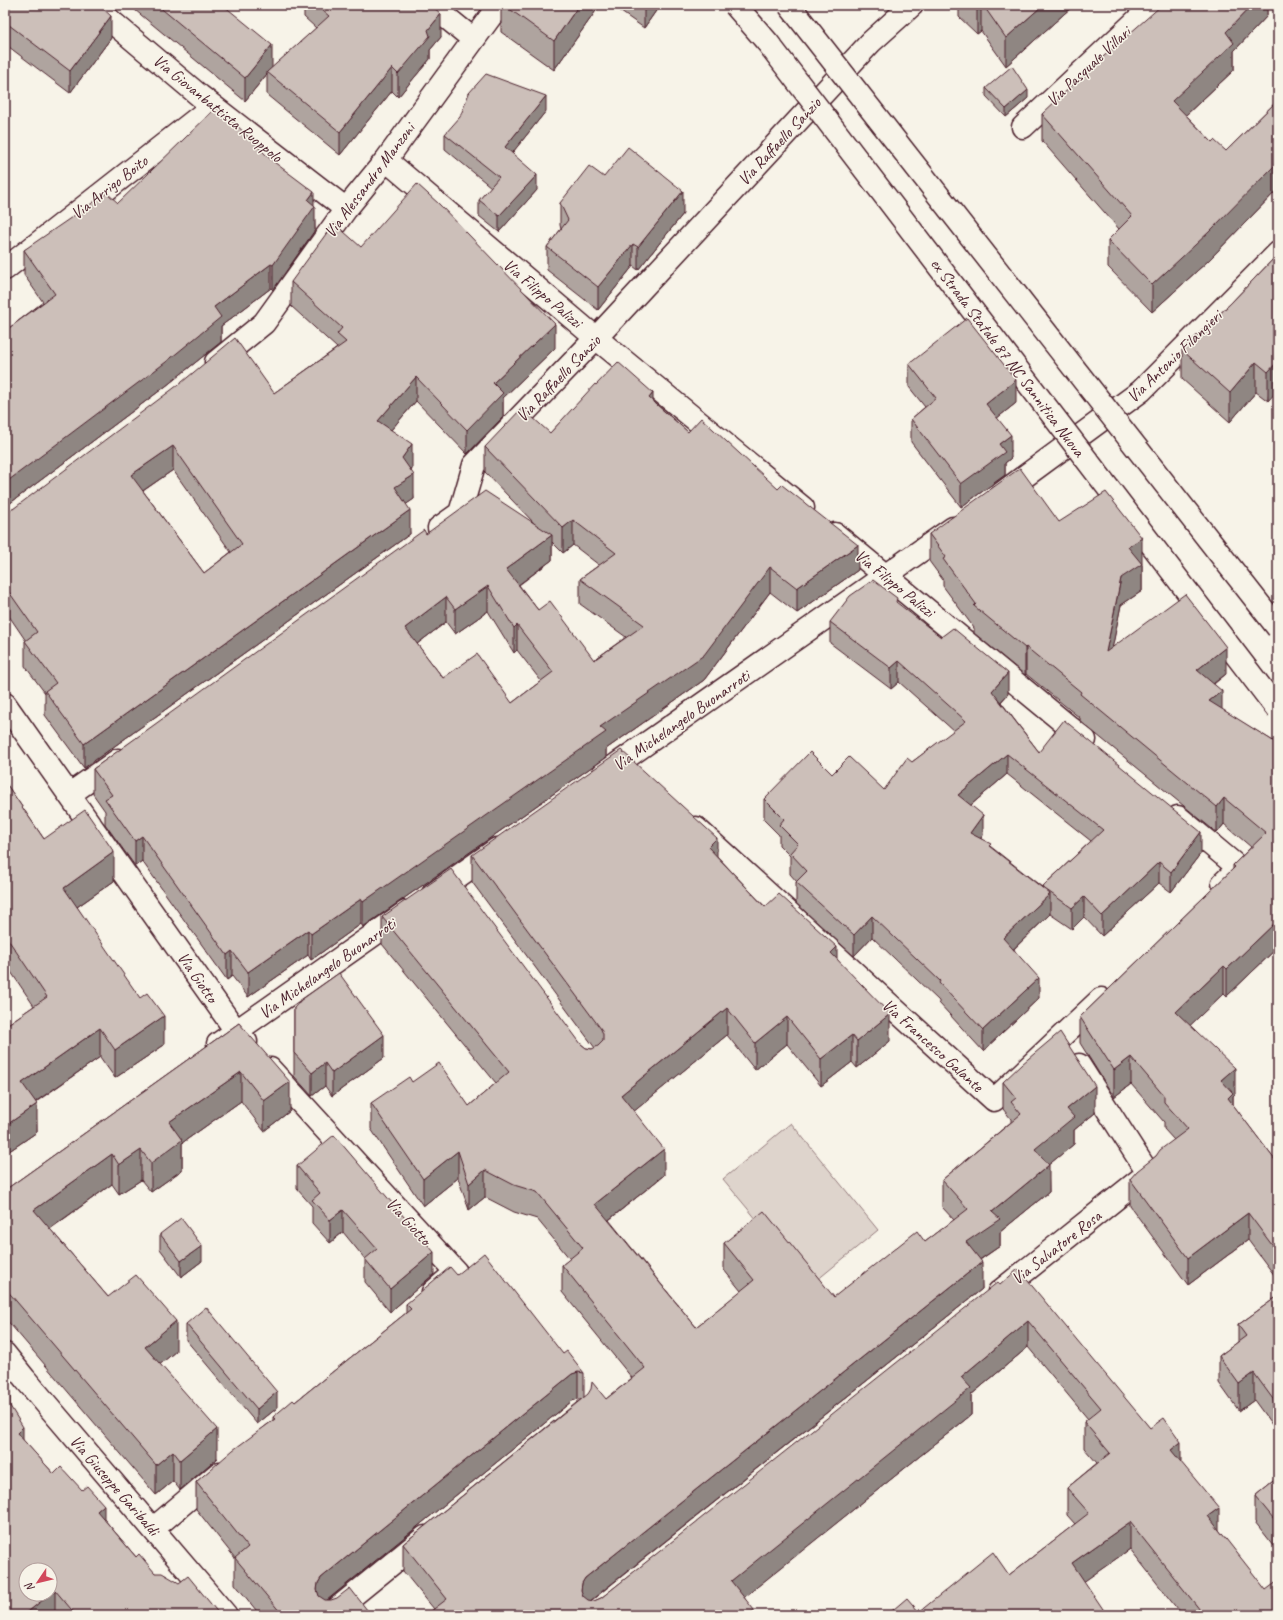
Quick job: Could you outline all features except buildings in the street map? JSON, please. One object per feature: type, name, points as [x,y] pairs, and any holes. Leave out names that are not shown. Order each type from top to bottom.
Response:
[{"type":"main road","name":"Via Giovanbattista Ruoppolo","points":[[92,5],[213,106],[346,209]]},
{"type":"main road","points":[[430,5],[473,39]]},
{"type":"main road","name":"Via Alessandro Manzoni","points":[[198,377],[264,323],[346,209],[386,160],[499,5]]},
{"type":"main road","name":"ex Strada Statale 87 NC Sannitica Nuova","points":[[735,5],[768,43],[1278,710]]},
{"type":"main road","points":[[790,5],[1278,628]]},
{"type":"main road","name":"Via Raffaello Sanzio","points":[[422,540],[460,513],[474,465],[596,338],[871,42],[912,5]]},
{"type":"main road","name":"Via Pasquale Villari","points":[[1023,127],[1153,5]]},
{"type":"main road","name":"Via Arrigo Boito","points":[[5,269],[213,106]]},
{"type":"main road","name":"Via Filippo Palizzi","points":[[386,160],[596,338],[1099,752]]},
{"type":"main road","name":"Via Antonio Filangieri","points":[[887,576],[1141,391],[1278,253]]},
{"type":"main road","name":"Via Michelangelo Buonarroti","points":[[590,784],[628,766],[887,576]]},
{"type":"main road","name":"Via Giotto","points":[[5,704],[236,1031],[456,1272],[420,1303]]},
{"type":"main road","points":[[70,794],[134,748]]},
{"type":"main road","points":[[1160,802],[1239,868],[1210,895]]},
{"type":"main road","name":"Via Francesco Galante","points":[[681,815],[994,1100],[1113,988]]},
{"type":"main road","name":"Via Michelangelo Buonarroti","points":[[204,1054],[512,838]]},
{"type":"main road","points":[[454,879],[468,898]]},
{"type":"main road","name":"Via Salvatore Rosa","points":[[986,1302],[1148,1173],[1061,1038]]},
{"type":"main road","name":"Via Giuseppe Garibaldi","points":[[5,1354],[24,1380],[226,1615]]},
{"type":"main road","points":[[153,1529],[232,1462]]},
{"type":"main road","points":[[329,1615],[439,1526]]},
{"type":"shaded area","points":[[791,1123],[878,1230],[811,1285],[723,1179]]}]
